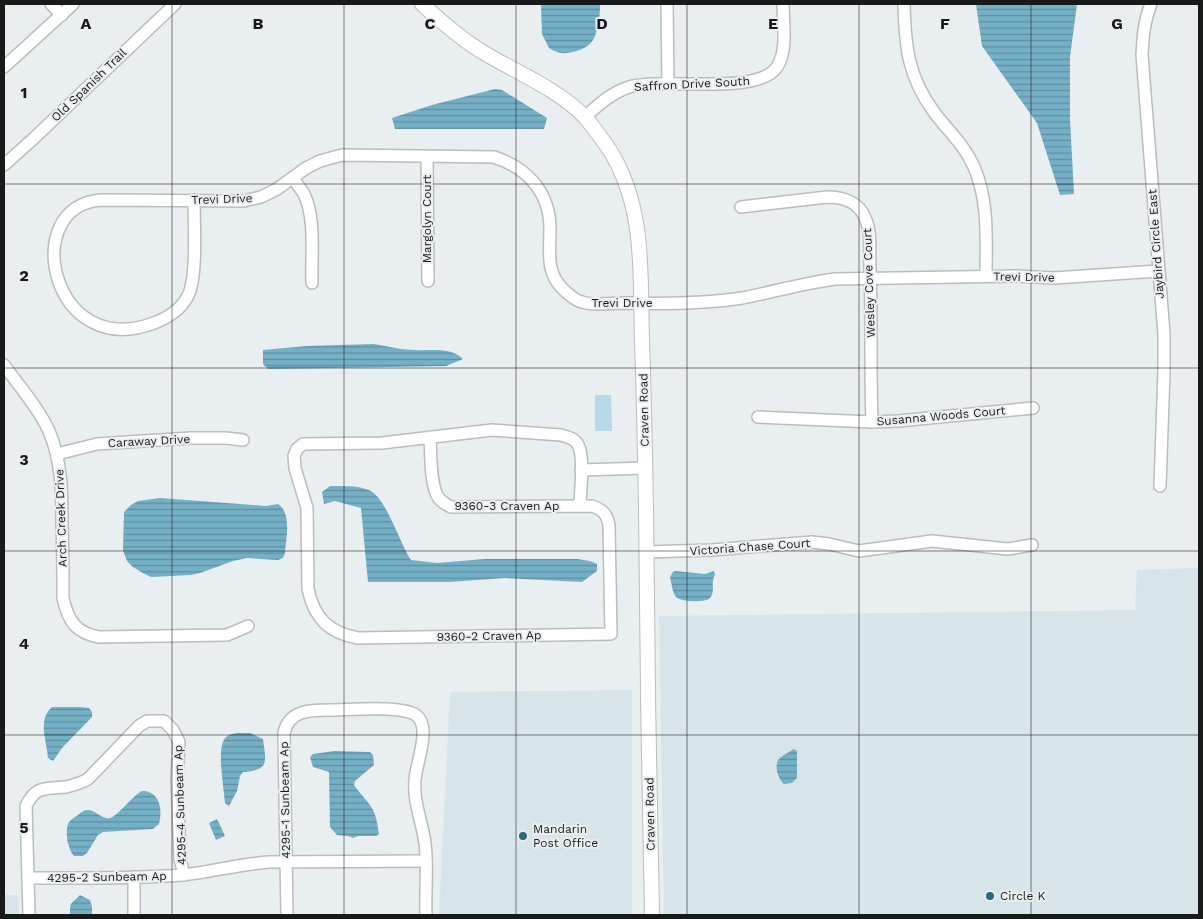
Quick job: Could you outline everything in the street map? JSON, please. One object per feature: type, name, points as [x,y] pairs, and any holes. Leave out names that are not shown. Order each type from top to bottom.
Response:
[{"type":"street","points":[[51,4],[62,15]]},
{"type":"street","points":[[4,67],[73,4]]},
{"type":"street","name":"Old Spanish Trail","points":[[4,165],[175,4]]},
{"type":"street","name":"Craven Road","points":[[422,4],[452,30],[485,53],[551,91],[585,117],[609,150],[631,196],[638,238],[641,303],[652,915]]},
{"type":"street","points":[[667,4],[668,84]]},
{"type":"street","name":"Saffron Drive South","points":[[585,117],[606,99],[630,87],[749,82],[768,76],[776,70],[784,47],[783,4]]},
{"type":"street","points":[[904,4],[908,56],[914,76],[935,113],[964,148],[974,167],[982,190],[985,213],[986,276]]},
{"type":"street","name":"Jaybird Circle East","points":[[1151,4],[1146,15],[1142,37],[1142,55],[1164,334],[1160,486]]},
{"type":"street","name":"Trevi Drive","points":[[194,200],[193,266],[190,291],[184,303],[176,311],[159,321],[141,326],[113,328],[96,323],[78,312],[66,298],[57,274],[55,254],[58,230],[75,208],[93,200],[194,200],[244,201],[261,197],[277,189],[312,164],[333,157],[355,155],[494,157],[508,161],[518,167],[538,186],[548,208],[550,228],[549,260],[558,285],[571,297],[583,303],[703,302],[741,298],[808,283],[870,278],[1016,276],[1054,278],[1158,271]]},
{"type":"street","name":"Margolyn Court","points":[[427,157],[428,281]]},
{"type":"street","points":[[293,178],[304,194],[309,213],[312,283]]},
{"type":"street","name":"Wesley Cove Court","points":[[741,207],[838,197],[858,207],[865,217],[869,229],[872,422]]},
{"type":"street","name":"Arch Creek Drive","points":[[4,365],[39,414],[49,432],[57,454],[62,490],[63,598],[66,611],[74,625],[81,631],[99,637],[227,635],[248,626]]},
{"type":"street","name":"Susanna Woods Court","points":[[758,417],[872,422],[1033,408]]},
{"type":"street","name":"9360-2 Craven Ap","points":[[492,430],[561,435],[576,442],[580,451],[580,506],[592,506],[601,509],[607,516],[609,525],[611,634],[358,638],[344,636],[324,622],[315,611],[308,589],[307,508],[295,468],[294,456],[296,449],[303,444],[382,443],[430,437],[492,430]]},
{"type":"street","name":"9360-3 Craven Ap","points":[[430,437],[434,486],[443,503],[451,506],[580,506]]},
{"type":"street","name":"Caraway Drive","points":[[57,454],[103,443],[191,438],[243,440]]},
{"type":"street","points":[[581,470],[645,468]]},
{"type":"street","name":"Victoria Chase Court","points":[[646,552],[712,550],[812,542],[859,551],[932,541],[1008,549],[1032,546]]},
{"type":"street","name":"4295-1 Sunbeam Ap","points":[[287,915],[284,733],[286,726],[292,718],[307,710],[398,710],[415,714],[420,719],[423,726],[423,737],[414,786],[423,826],[426,861],[426,915]]},
{"type":"street","name":"4295-4 Sunbeam Ap","points":[[29,915],[26,806],[30,797],[44,788],[80,784],[88,779],[139,726],[148,721],[164,721],[173,730],[179,742],[180,859],[184,875]]},
{"type":"street","name":"4295-2 Sunbeam Ap","points":[[28,878],[184,875],[247,864],[286,862],[426,861]]},
{"type":"street","points":[[134,877],[134,915]]},
{"type":"shaded area","points":[[541,4],[600,4],[598,27],[591,43],[569,53],[560,53],[549,48],[542,34]]},
{"type":"shaded area","points":[[976,4],[1077,4],[1070,57],[1070,119],[1074,194],[1060,195],[1037,123],[982,46]]},
{"type":"shaded area","points":[[495,89],[502,90],[547,118],[544,129],[395,129],[392,118],[432,105]]},
{"type":"shaded area","points":[[373,344],[404,349],[447,351],[463,359],[446,366],[268,369],[263,364],[263,350],[307,346]]},
{"type":"shaded area","points":[[595,395],[611,395],[612,431],[595,431]]},
{"type":"shaded area","points":[[330,486],[360,487],[375,494],[387,511],[411,560],[437,563],[485,559],[577,559],[597,564],[597,571],[582,582],[505,578],[450,582],[368,582],[361,508],[335,501],[324,504],[322,492]]},
{"type":"shaded area","points":[[160,498],[266,506],[278,504],[285,513],[287,520],[283,558],[278,560],[247,558],[191,575],[151,577],[133,567],[127,561],[123,550],[124,512],[138,501]]},
{"type":"shaded area","points":[[1199,568],[1199,915],[664,915],[659,616],[1135,610],[1137,570]]},
{"type":"shaded area","points":[[675,571],[705,574],[714,571],[712,596],[704,601],[683,600],[676,597],[670,578]]},
{"type":"shaded area","points":[[632,690],[632,915],[439,915],[450,692]]},
{"type":"shaded area","points":[[52,707],[89,708],[92,712],[92,717],[62,748],[53,761],[48,758],[44,731],[47,712]]},
{"type":"shaded area","points":[[237,733],[250,733],[263,739],[265,759],[262,767],[243,772],[240,776],[237,791],[229,806],[225,803],[221,753],[225,738]]},
{"type":"shaded area","points":[[794,749],[797,751],[797,778],[792,783],[784,784],[778,775],[777,764],[782,757]]},
{"type":"shaded area","points":[[334,751],[370,752],[373,755],[374,765],[355,781],[354,785],[374,811],[379,834],[376,836],[358,836],[353,838],[337,835],[330,827],[329,772],[313,767],[310,757],[313,754]]},
{"type":"shaded area","points":[[142,791],[153,794],[159,802],[161,813],[159,824],[153,829],[103,832],[98,835],[87,853],[83,856],[74,856],[68,845],[67,835],[71,820],[83,811],[88,810],[105,818],[113,817]]},
{"type":"shaded area","points":[[217,819],[225,836],[216,840],[209,823]]},
{"type":"shaded area","points":[[4,895],[18,895],[19,915],[4,915]]},
{"type":"shaded area","points":[[80,895],[90,900],[92,915],[70,915],[71,905]]},
{"type":"place","name":"Mandarin Post Office","points":[[523,836]]},
{"type":"place","name":"Circle K","points":[[990,896]]}]
